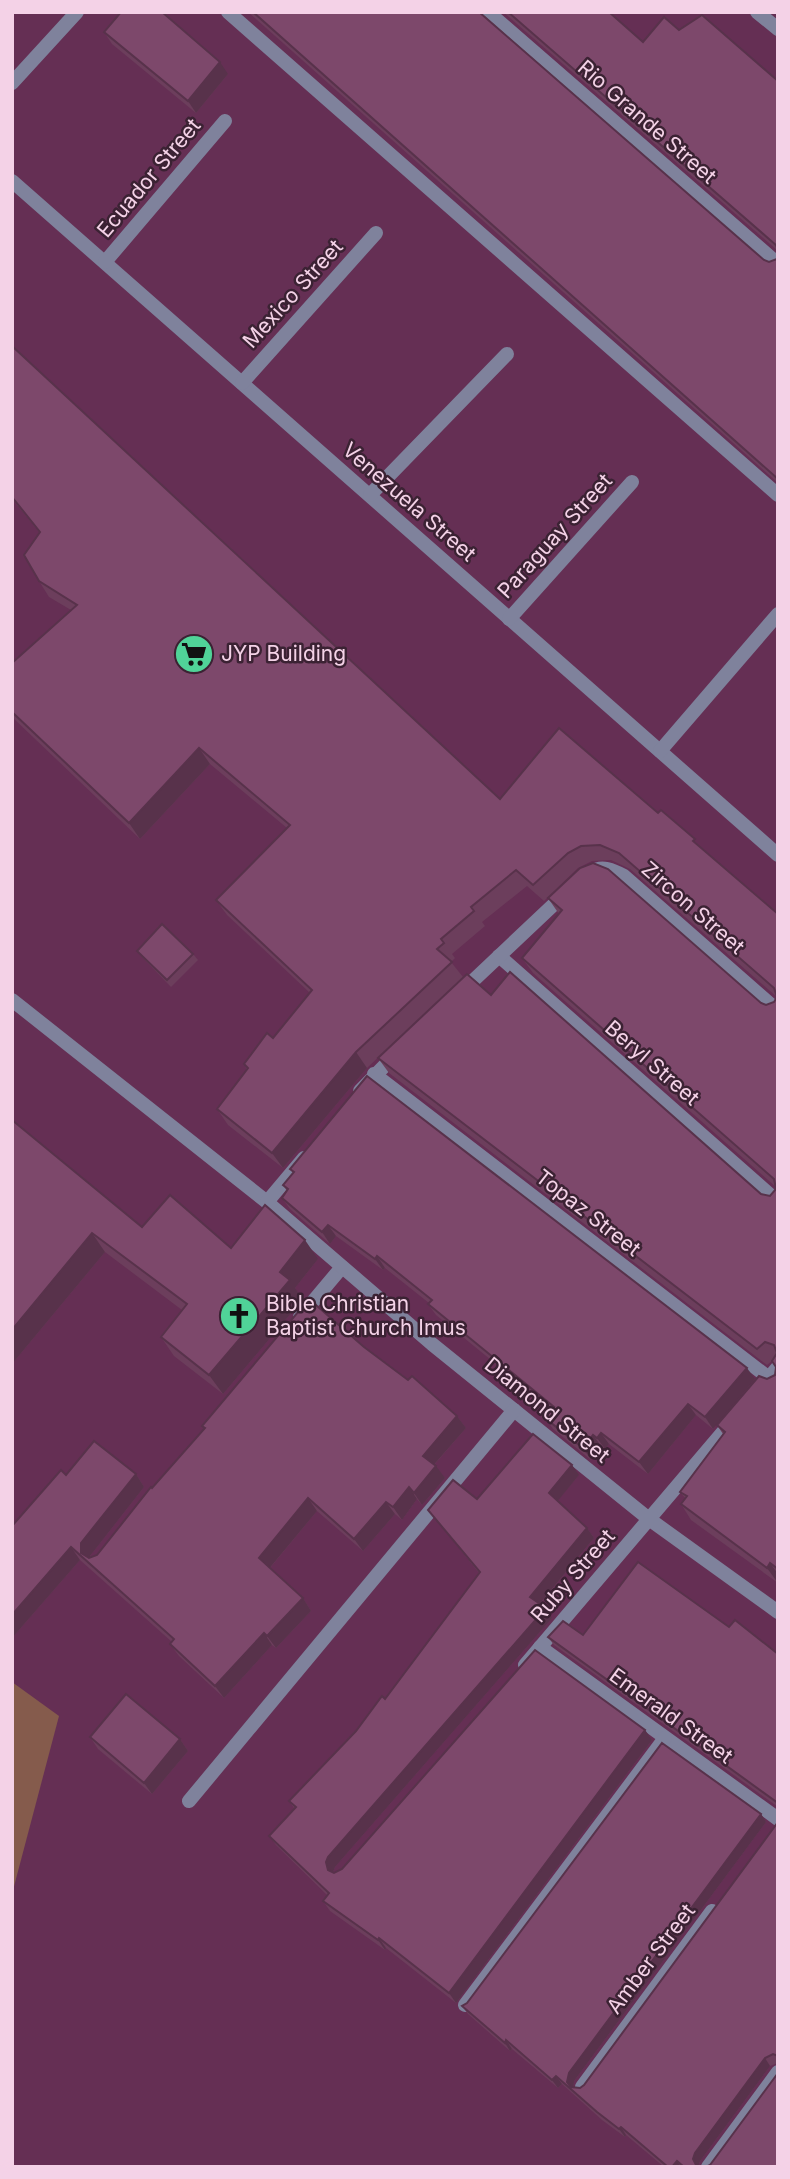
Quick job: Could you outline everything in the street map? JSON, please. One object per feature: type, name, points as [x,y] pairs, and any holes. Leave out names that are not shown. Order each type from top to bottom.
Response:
[{"type":"street","points":[[12,83],[77,12]]},
{"type":"street","points":[[228,12],[778,495]]},
{"type":"street","name":"Rio Grande Street","points":[[488,12],[778,264]]},
{"type":"street","points":[[757,12],[778,29]]},
{"type":"street","name":"Ecuador Street","points":[[105,262],[225,121]]},
{"type":"street","name":"Venezuela Street","points":[[12,181],[778,855]]},
{"type":"street","name":"Mexico Street","points":[[242,383],[376,233]]},
{"type":"street","points":[[370,495],[507,354]]},
{"type":"street","name":"Paraguay Street","points":[[509,618],[632,482]]},
{"type":"street","points":[[660,751],[778,614]]},
{"type":"street","name":"Zircon Street","points":[[499,956],[585,875],[596,869],[609,869],[624,876],[778,1011]]},
{"type":"street","points":[[451,1001],[499,956]]},
{"type":"street","name":"Beryl Street","points":[[499,956],[778,1202]]},
{"type":"street","name":"Diamond Street","points":[[12,1000],[267,1202],[514,1410],[649,1519],[778,1612]]},
{"type":"street","points":[[347,1106],[374,1074],[403,1047]]},
{"type":"street","name":"Topaz Street","points":[[374,1074],[775,1377]]},
{"type":"street","points":[[267,1202],[311,1149]]},
{"type":"street","points":[[290,1329],[342,1267]]},
{"type":"street","name":"Ruby Street","points":[[513,1678],[775,1377]]},
{"type":"street","points":[[189,1801],[514,1410]]},
{"type":"street","name":"Emerald Street","points":[[540,1647],[665,1738],[775,1825]]},
{"type":"street","points":[[464,2005],[665,1738]]},
{"type":"street","name":"Amber Street","points":[[582,2087],[721,1900]]},
{"type":"street","points":[[708,2167],[778,2072]]},
{"type":"shaded area","points":[[12,1682],[59,1716],[12,1894]]},
{"type":"building","points":[[121,12],[162,12],[220,62],[188,101],[104,32]]},
{"type":"building","points":[[253,12],[479,12],[764,260],[769,262],[778,257],[778,479]]},
{"type":"building","points":[[508,12],[609,12],[643,42],[664,17],[679,30],[702,15],[778,81],[778,249],[776,245]]},
{"type":"building","points":[[12,346],[500,799],[559,728],[658,813],[661,810],[778,914],[778,1569],[770,1563],[767,1568],[681,1504],[687,1496],[680,1492],[725,1432],[717,1425],[759,1376],[767,1379],[775,1375],[776,1367],[772,1361],[777,1353],[774,1345],[765,1342],[757,1349],[378,1058],[467,974],[491,995],[510,972],[761,1194],[770,1196],[776,1189],[774,1179],[522,958],[562,910],[548,898],[580,868],[593,863],[608,869],[761,1003],[766,1005],[774,1002],[777,997],[774,988],[619,853],[600,845],[581,846],[568,853],[533,885],[516,870],[471,907],[474,911],[441,939],[444,943],[437,949],[452,962],[356,1052],[272,1153],[217,1109],[248,1068],[244,1064],[267,1033],[273,1038],[312,990],[216,900],[290,825],[199,748],[129,823],[12,712],[12,663],[77,605],[39,581],[24,555],[40,532],[12,497]]},
{"type":"building","points":[[162,924],[193,954],[167,980],[137,951]]},
{"type":"building","points":[[367,1076],[747,1368],[705,1417],[688,1404],[639,1462],[601,1433],[597,1438],[593,1435],[583,1448],[545,1418],[554,1407],[428,1304],[432,1300],[377,1256],[375,1259],[328,1225],[322,1232],[282,1198],[288,1189],[283,1185],[294,1172],[290,1169]]},
{"type":"building","points":[[12,1120],[142,1227],[170,1195],[231,1248],[265,1205],[305,1240],[280,1272],[290,1280],[209,1375],[161,1337],[187,1304],[92,1233],[12,1330]]},
{"type":"building","points":[[309,1299],[364,1347],[408,1380],[412,1376],[457,1416],[423,1456],[436,1466],[414,1493],[409,1487],[393,1507],[386,1502],[354,1539],[308,1498],[259,1558],[303,1598],[267,1636],[264,1633],[215,1686],[170,1644],[174,1639],[71,1547],[12,1615],[12,1526],[61,1470],[66,1475],[94,1441],[136,1474],[81,1543],[81,1553],[89,1558],[97,1555],[151,1487],[205,1428],[202,1426]]},
{"type":"building","points":[[533,1434],[572,1465],[549,1493],[587,1528],[530,1597],[546,1608],[328,1857],[328,1870],[334,1873],[342,1869],[535,1650],[645,1730],[449,1993],[379,1938],[378,1940],[323,1901],[329,1893],[269,1836],[296,1807],[289,1801],[356,1731],[382,1696],[385,1699],[480,1572],[428,1510],[453,1480],[477,1499]]},
{"type":"building","points":[[638,1562],[729,1627],[735,1620],[778,1654],[778,1803],[548,1637],[563,1621],[583,1635]]},
{"type":"building","points":[[126,1694],[180,1739],[144,1783],[90,1737]]},
{"type":"building","points":[[662,1743],[761,1814],[569,2073],[567,2082],[571,2087],[580,2088],[584,2085],[778,1822],[778,2056],[773,2054],[765,2058],[695,2153],[693,2159],[697,2167],[684,2167],[677,2161],[672,2167],[668,2167],[556,2076],[552,2080],[462,2006],[467,2003]]},
{"type":"building","points":[[778,2073],[778,2167],[706,2167],[710,2165]]},
{"type":"place","name":"JYP Building","points":[[194,654]]},
{"type":"place","name":"Bible Christian Baptist Church Imus","points":[[239,1316]]}]
